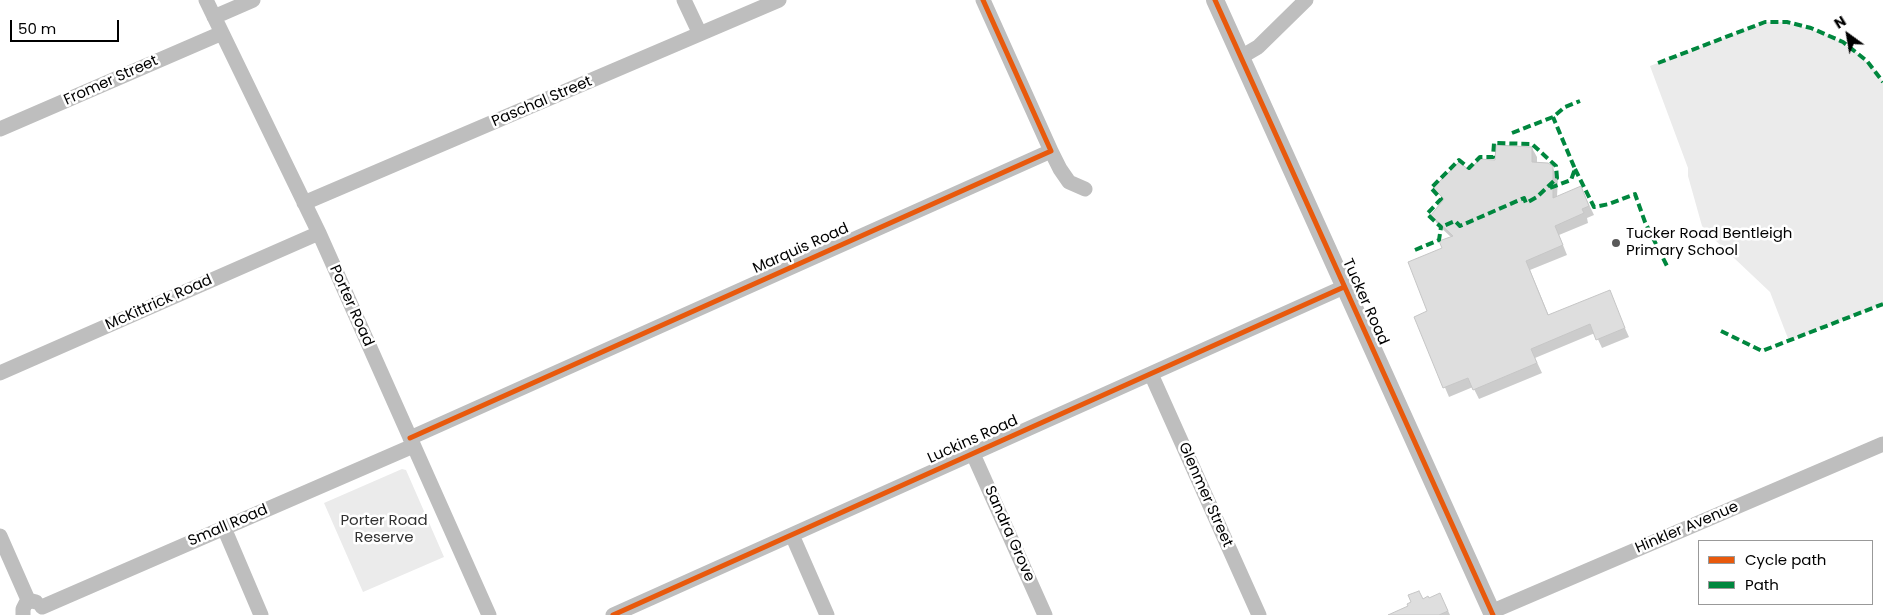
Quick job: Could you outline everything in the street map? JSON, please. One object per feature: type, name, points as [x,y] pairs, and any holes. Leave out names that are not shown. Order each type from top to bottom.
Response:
[{"type":"street","name":"Porter Road","points":[[206,0],[319,233],[489,615]]},
{"type":"street","points":[[214,17],[253,0]]},
{"type":"street","points":[[684,0],[700,34]]},
{"type":"street","name":"Paschal Street","points":[[304,203],[779,0]]},
{"type":"street","points":[[982,0],[1060,169],[1070,182],[1085,189]]},
{"type":"street","name":"Tucker Road","points":[[1214,0],[1492,613]]},
{"type":"street","points":[[1241,57],[1258,47],[1306,0]]},
{"type":"street","name":"Fromer Street","points":[[0,129],[222,32]]},
{"type":"street","name":"Marquis Road","points":[[412,442],[1051,151]]},
{"type":"street","name":"McKittrick Road","points":[[0,373],[319,233]]},
{"type":"street","name":"Luckins Road","points":[[612,615],[1344,288]]},
{"type":"street","name":"Glenmer Street","points":[[1151,374],[1260,615]]},
{"type":"street","name":"Small Road","points":[[34,610],[224,528],[412,442]]},
{"type":"street","name":"Hinkler Avenue","points":[[1492,613],[1883,444]]},
{"type":"street","name":"Sandra Grove","points":[[973,454],[1045,615]]},
{"type":"street","points":[[224,528],[261,615]]},
{"type":"street","points":[[792,535],[827,615]]},
{"type":"street","points":[[0,536],[34,610]]},
{"type":"green space","points":[[1765,22],[1787,22],[1832,36],[1856,52],[1876,71],[1883,82],[1883,304],[1789,341],[1770,292],[1702,226],[1688,176],[1688,168],[1650,66]]},
{"type":"green space","name":"Porter Road Reserve","points":[[402,469],[406,470],[444,557],[363,592],[324,503]]},
{"type":"building","points":[[1496,145],[1532,147],[1532,162],[1548,163],[1553,166],[1553,198],[1581,186],[1589,206],[1582,209],[1584,213],[1555,226],[1563,245],[1526,261],[1548,315],[1610,290],[1625,328],[1596,340],[1590,324],[1531,349],[1537,363],[1473,390],[1468,378],[1443,388],[1414,317],[1427,311],[1408,262],[1442,248],[1439,241],[1453,236],[1431,215],[1444,199],[1433,188],[1459,162],[1469,170],[1480,159],[1495,160]]},
{"type":"building","points":[[1419,591],[1423,599],[1440,593],[1448,611],[1439,615],[1388,615],[1408,606],[1407,604],[1411,602],[1408,595]]},
{"type":"marked path","points":[[1658,63],[1765,22],[1787,22],[1811,28],[1843,42],[1867,61],[1883,82]]},
{"type":"marked path","points":[[1512,133],[1553,117],[1565,107],[1580,101]]},
{"type":"marked path","points":[[1550,188],[1571,180],[1575,169],[1553,117]]},
{"type":"marked path","points":[[1415,250],[1439,240],[1441,227],[1427,214],[1441,199],[1431,188],[1459,160],[1469,168],[1480,157],[1493,157],[1494,143],[1532,144],[1556,166],[1557,178],[1537,197],[1526,203],[1524,198],[1460,226],[1455,221],[1441,227]]},
{"type":"marked path","points":[[1575,169],[1594,207],[1609,204],[1635,194],[1645,222],[1668,268]]},
{"type":"marked path","points":[[1721,331],[1762,351],[1883,304]]},
{"type":"cycle path","points":[[410,438],[1051,151],[983,0]]},
{"type":"cycle path","points":[[1215,0],[1493,615]]},
{"type":"cycle path","points":[[613,615],[1344,287]]},
{"type":"place","name":"Tucker Road Bentleigh Primary School","points":[[1616,243]]}]
